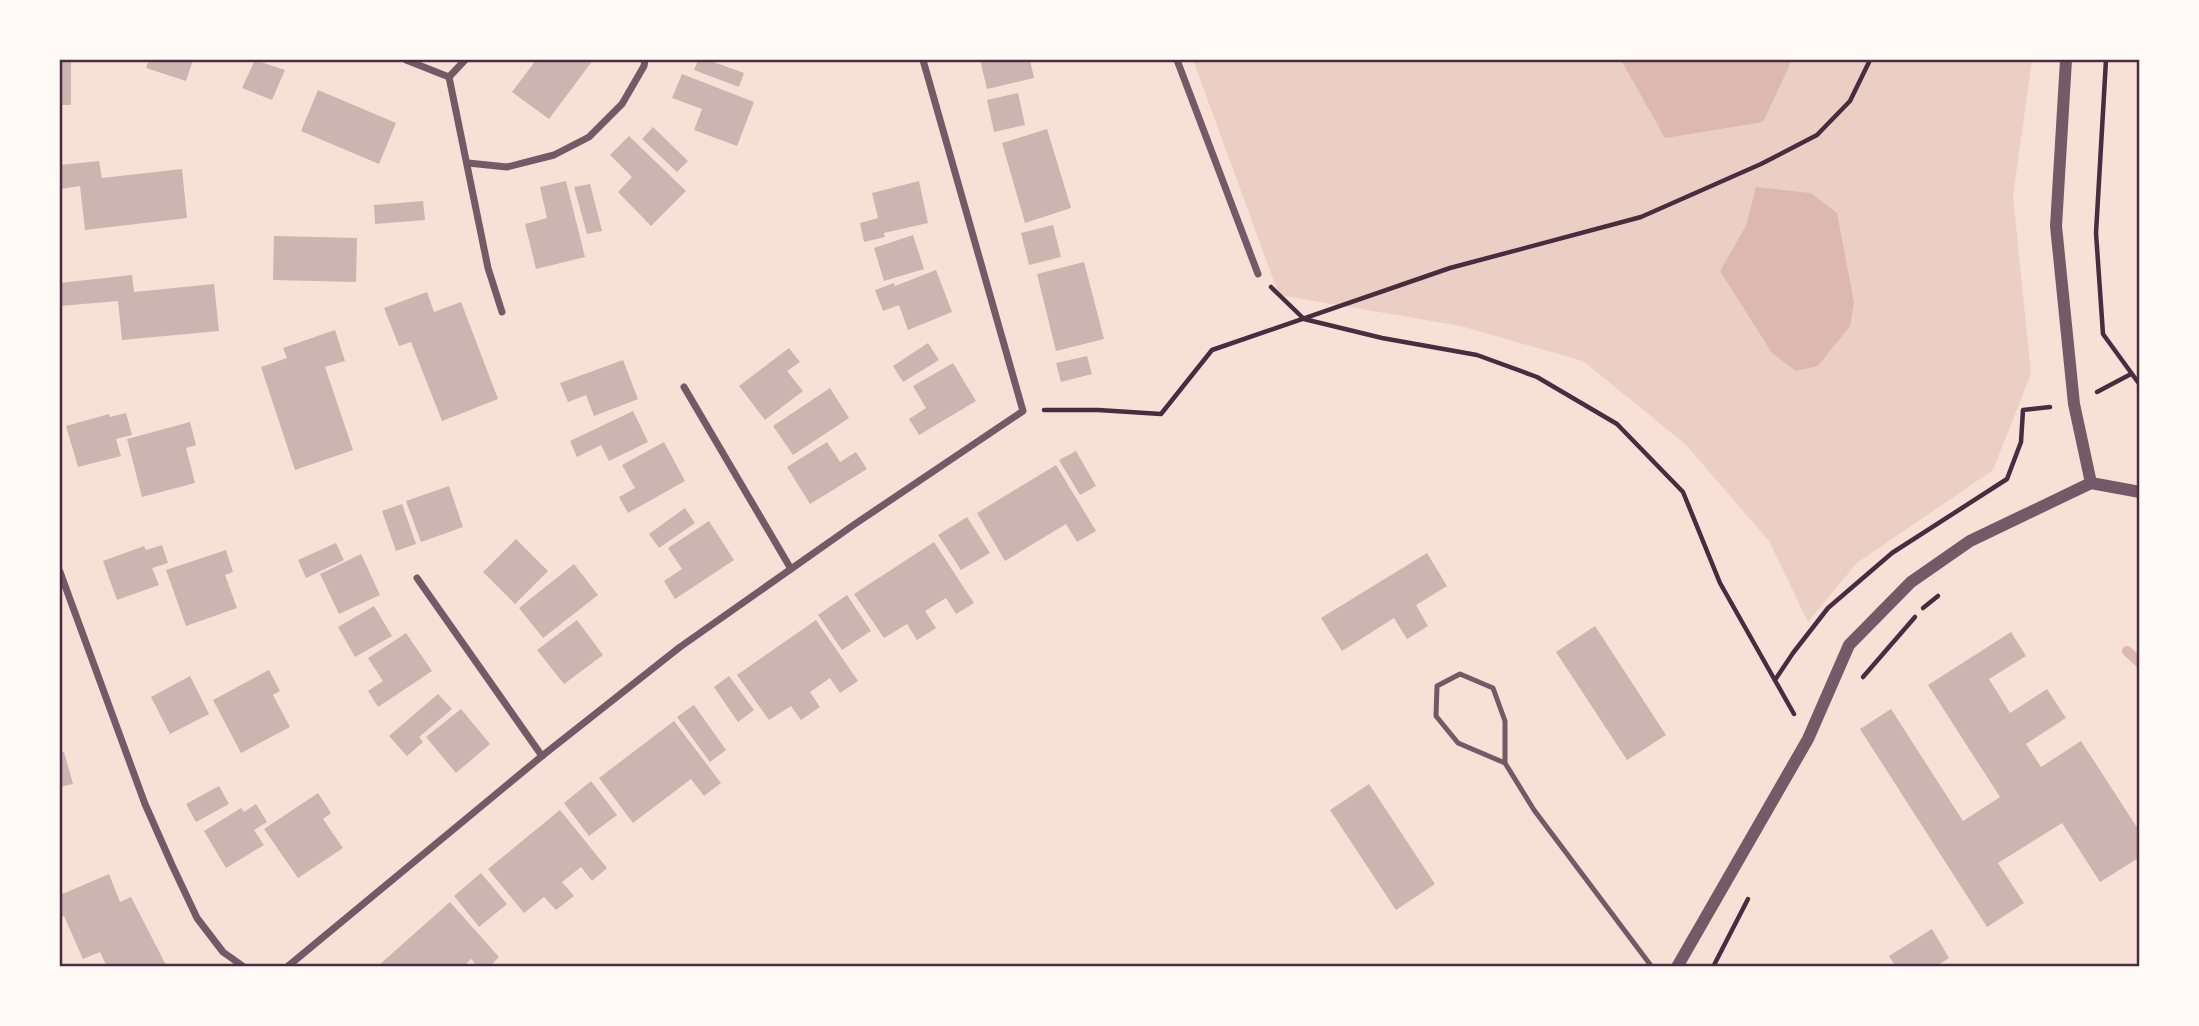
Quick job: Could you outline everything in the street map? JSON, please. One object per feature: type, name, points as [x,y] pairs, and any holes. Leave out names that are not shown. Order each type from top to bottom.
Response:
[{"type":"street","points":[[406,60],[449,77]]},
{"type":"street","points":[[449,77],[466,60]]},
{"type":"street","points":[[468,163],[507,167],[554,155],[589,137],[622,104],[645,60]]},
{"type":"street","points":[[287,967],[542,756],[680,647],[1023,411],[923,60]]},
{"type":"street","points":[[1177,60],[1258,274]]},
{"type":"street","points":[[2066,60],[2056,226],[2074,404],[2091,483]]},
{"type":"street","points":[[449,77],[488,268],[502,313]]},
{"type":"street","points":[[684,387],[791,569]]},
{"type":"street","points":[[1681,965],[1808,739],[1849,645],[1911,582],[1970,541],[2091,483],[2140,492]]},
{"type":"street","points":[[60,572],[145,804],[197,918],[223,951],[244,967]]},
{"type":"street","points":[[417,578],[542,756]]},
{"type":"lane","points":[[1505,763],[1458,743],[1436,716],[1437,686],[1461,674],[1493,688],[1505,721],[1505,763],[1534,810],[1652,967]]},
{"type":"path","points":[[1023,411],[1098,410],[1161,414],[1212,350],[1450,268],[1641,217],[1761,164],[1817,135],[1850,101],[1870,60]]},
{"type":"path","points":[[2106,60],[2096,233],[2103,334],[2140,385]]},
{"type":"path","points":[[1258,274],[1304,319],[1382,338],[1477,355],[1537,377],[1617,424],[1683,492],[1720,583],[1808,739]]},
{"type":"path","points":[[1775,680],[1828,608],[1892,553],[2007,479],[2021,442],[2023,410],[2074,404],[2132,374]]},
{"type":"path","points":[[1859,682],[1920,611],[1941,594]]},
{"type":"path","points":[[1713,967],[1751,892]]},
{"type":"shaded area","points":[[1193,60],[2032,60],[2013,196],[2031,374],[1993,470],[1857,563],[1808,622],[1769,541],[1685,444],[1583,361],[1461,326],[1279,295]]},
{"type":"shaded area","points":[[1621,60],[1792,60],[1763,122],[1665,138]]},
{"type":"shaded area","points":[[1756,187],[1811,193],[1837,213],[1854,302],[1850,326],[1818,366],[1796,371],[1772,353],[1720,271],[1746,226]]},
{"type":"building","points":[[60,60],[71,60],[71,105],[60,105]]},
{"type":"building","points":[[149,60],[193,60],[186,81],[146,68]]},
{"type":"building","points":[[255,60],[285,70],[272,100],[242,88]]},
{"type":"building","points":[[536,60],[593,60],[549,119],[512,92]]},
{"type":"building","points":[[698,60],[708,60],[744,73],[739,87],[694,70]]},
{"type":"building","points":[[980,60],[1030,60],[1034,78],[987,89]]},
{"type":"building","points":[[682,74],[754,102],[737,146],[694,130],[702,109],[672,98]]},
{"type":"building","points":[[318,90],[396,123],[379,164],[301,131]]},
{"type":"building","points":[[1018,93],[1025,125],[994,132],[987,100]]},
{"type":"building","points":[[653,127],[688,161],[677,172],[642,139]]},
{"type":"building","points":[[1047,129],[1071,208],[1025,223],[1002,143]]},
{"type":"building","points":[[629,136],[686,191],[651,226],[618,192],[632,177],[610,155]]},
{"type":"building","points":[[99,161],[102,178],[182,169],[187,218],[85,230],[80,186],[60,189],[60,165]]},
{"type":"building","points":[[566,181],[585,257],[536,269],[525,224],[547,218],[540,187]]},
{"type":"building","points":[[919,181],[928,223],[884,233],[885,237],[864,242],[860,223],[878,218],[872,193]]},
{"type":"building","points":[[590,184],[602,231],[587,234],[574,187]]},
{"type":"building","points":[[423,201],[425,220],[375,224],[374,205]]},
{"type":"building","points":[[1053,225],[1061,257],[1029,265],[1021,233]]},
{"type":"building","points":[[913,235],[924,269],[884,281],[874,248]]},
{"type":"building","points":[[274,236],[357,238],[356,282],[273,280]]},
{"type":"building","points":[[1084,262],[1104,339],[1056,351],[1037,274]]},
{"type":"building","points":[[936,270],[952,312],[908,330],[899,305],[883,311],[875,290],[894,283],[895,286]]},
{"type":"building","points":[[132,275],[134,292],[214,284],[219,331],[122,340],[118,301],[60,306],[60,283]]},
{"type":"building","points":[[427,292],[434,312],[461,302],[498,399],[442,421],[411,342],[399,346],[384,308]]},
{"type":"building","points":[[335,330],[345,361],[325,367],[353,450],[295,470],[261,367],[287,358],[283,348]]},
{"type":"building","points":[[928,343],[939,360],[903,382],[893,366]]},
{"type":"building","points":[[789,348],[800,362],[787,371],[803,391],[765,420],[739,386]]},
{"type":"building","points":[[1087,356],[1092,374],[1061,382],[1056,363]]},
{"type":"building","points":[[623,360],[638,399],[594,416],[586,395],[568,402],[560,383]]},
{"type":"building","points":[[953,363],[976,401],[919,435],[909,419],[926,408],[913,386]]},
{"type":"building","points":[[830,388],[849,418],[793,455],[773,426]]},
{"type":"building","points":[[633,411],[648,442],[609,461],[601,445],[577,457],[570,441]]},
{"type":"building","points":[[126,413],[132,435],[116,439],[121,456],[78,467],[66,426],[109,414],[110,417]]},
{"type":"building","points":[[190,422],[196,445],[186,448],[195,483],[142,497],[127,439]]},
{"type":"building","points":[[664,442],[685,481],[628,513],[619,497],[635,488],[622,465]]},
{"type":"building","points":[[827,442],[840,462],[856,452],[867,469],[810,504],[787,467]]},
{"type":"building","points":[[1076,451],[1096,486],[1080,495],[1059,460]]},
{"type":"building","points":[[1056,465],[1096,531],[1077,542],[1066,524],[1005,561],[977,513]]},
{"type":"building","points":[[449,486],[463,527],[421,542],[406,501]]},
{"type":"building","points":[[402,504],[416,544],[396,551],[382,511]]},
{"type":"building","points":[[685,508],[695,523],[659,548],[649,534]]},
{"type":"building","points":[[967,517],[990,553],[961,570],[938,535]]},
{"type":"building","points":[[709,521],[734,560],[675,599],[664,581],[682,569],[668,548]]},
{"type":"building","points":[[516,539],[548,571],[515,604],[483,572]]},
{"type":"building","points":[[934,542],[974,603],[956,614],[946,598],[925,611],[936,628],[917,640],[907,624],[884,638],[854,594]]},
{"type":"building","points":[[336,543],[344,560],[306,578],[298,560]]},
{"type":"building","points":[[162,545],[168,563],[152,568],[159,585],[117,600],[103,561],[144,546],[146,550]]},
{"type":"building","points":[[226,550],[233,572],[225,575],[237,608],[186,626],[166,570]]},
{"type":"building","points":[[1427,553],[1447,586],[1416,605],[1428,626],[1407,639],[1394,618],[1342,651],[1321,618]]},
{"type":"building","points":[[361,554],[380,595],[339,614],[320,574]]},
{"type":"building","points":[[574,564],[598,595],[543,638],[519,608]]},
{"type":"building","points":[[847,595],[871,631],[842,650],[818,615]]},
{"type":"building","points":[[374,606],[392,636],[355,657],[338,627]]},
{"type":"building","points":[[577,620],[603,655],[564,684],[537,650]]},
{"type":"building","points":[[816,620],[858,681],[840,693],[830,678],[810,692],[820,707],[801,720],[791,706],[769,720],[737,675]]},
{"type":"building","points":[[1595,626],[1666,735],[1627,760],[1556,652]]},
{"type":"building","points":[[2011,632],[2026,656],[1989,679],[2010,713],[2047,689],[2066,718],[2026,744],[2041,767],[2081,741],[2140,832],[2140,857],[2100,882],[2062,823],[1998,863],[2024,903],[1987,927],[1860,729],[1891,709],[1963,821],[2000,797],[1928,685]]},
{"type":"building","points":[[406,633],[432,671],[378,707],[368,691],[383,681],[368,658]]},
{"type":"building","points":[[269,670],[280,691],[273,695],[290,727],[241,753],[213,700]]},
{"type":"building","points":[[190,676],[209,714],[170,734],[151,697]]},
{"type":"building","points":[[729,676],[754,710],[738,722],[714,687]]},
{"type":"building","points":[[438,694],[452,709],[419,737],[423,742],[407,756],[389,736]]},
{"type":"building","points":[[694,705],[726,750],[710,762],[677,717]]},
{"type":"building","points":[[461,709],[490,744],[456,773],[426,737]]},
{"type":"building","points":[[674,721],[721,783],[704,796],[691,779],[633,823],[599,778]]},
{"type":"building","points":[[64,752],[73,784],[60,787],[60,753]]},
{"type":"building","points":[[591,781],[617,815],[589,836],[564,803]]},
{"type":"building","points":[[1369,784],[1435,884],[1396,910],[1330,810]]},
{"type":"building","points":[[219,786],[229,804],[196,822],[186,804]]},
{"type":"building","points":[[318,793],[331,813],[323,819],[343,848],[298,878],[264,829]]},
{"type":"building","points":[[256,804],[267,822],[254,830],[264,845],[226,868],[204,831],[241,808],[244,812]]},
{"type":"building","points":[[560,810],[607,868],[592,881],[581,867],[562,882],[574,896],[556,910],[544,897],[524,913],[488,869]]},
{"type":"building","points":[[481,873],[507,904],[479,927],[454,896]]},
{"type":"building","points":[[109,874],[120,902],[131,897],[167,967],[107,967],[100,952],[83,959],[64,916],[60,918],[60,895]]},
{"type":"building","points":[[450,902],[499,957],[489,967],[478,967],[471,959],[463,967],[380,967],[379,965]]},
{"type":"building","points":[[1932,929],[1949,958],[1935,967],[1896,967],[1889,956]]},
{"type":"waterway","points":[[2127,651],[2140,663]]}]
